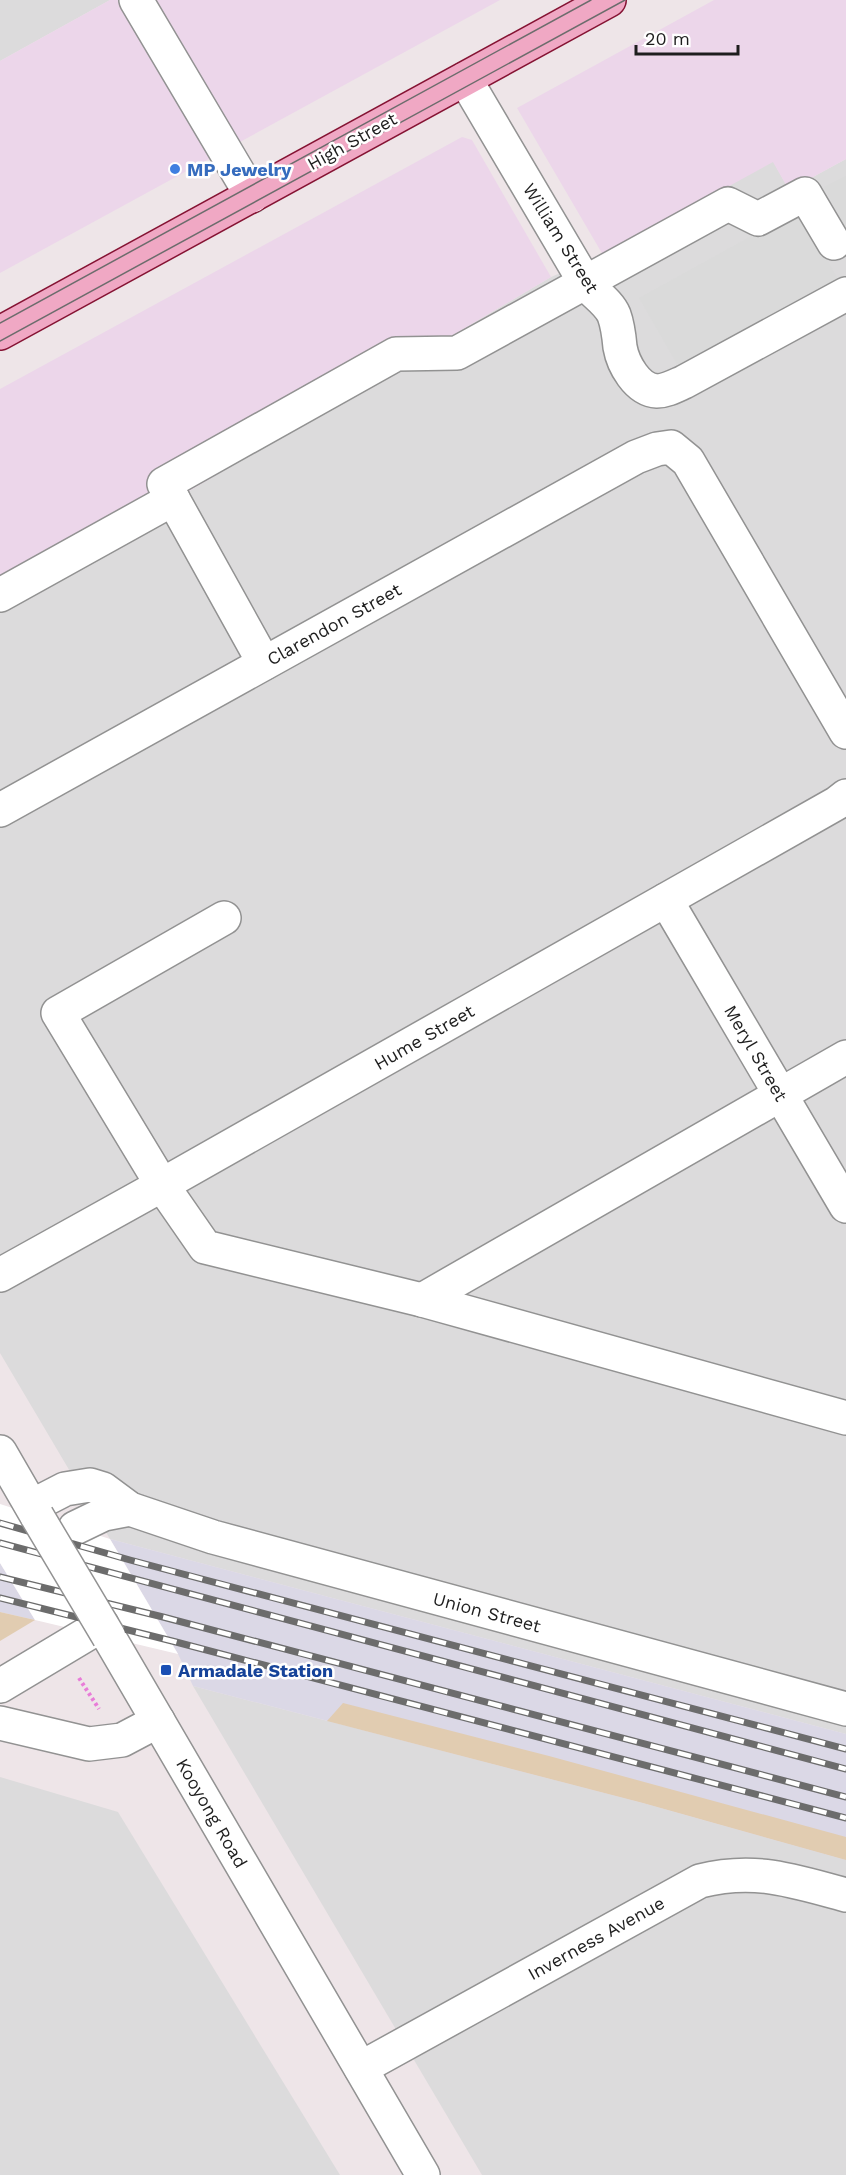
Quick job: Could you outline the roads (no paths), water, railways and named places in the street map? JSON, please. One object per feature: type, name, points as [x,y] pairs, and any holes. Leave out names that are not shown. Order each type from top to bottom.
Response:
[{"type":"main road","name":"High Street","points":[[0,333],[609,0]]},
{"type":"street","points":[[136,0],[252,196]]},
{"type":"street","name":"William Street","points":[[465,79],[586,284],[613,313],[619,331],[624,364],[638,382],[648,389],[656,391],[667,389],[684,382],[846,294]]},
{"type":"street","points":[[264,663],[164,484],[396,354],[457,353],[728,204],[758,219],[805,194],[834,243]]},
{"type":"street","name":"Clarendon Street","points":[[0,810],[636,457],[657,449],[671,447],[688,461],[846,732]]},
{"type":"street","points":[[0,595],[173,500]]},
{"type":"street","name":"Hume Street","points":[[0,1275],[842,800]]},
{"type":"street","name":"Meryl Street","points":[[666,900],[846,1206]]},
{"type":"street","points":[[224,918],[58,1013],[162,1185],[205,1247],[422,1300],[846,1418]]},
{"type":"street","points":[[422,1300],[846,1057]]},
{"type":"street","name":"Kooyong Road","points":[[0,1452],[49,1522],[100,1632],[158,1721],[423,2175]]},
{"type":"street","name":"Union Street","points":[[49,1522],[65,1488],[90,1485],[103,1489],[130,1509],[213,1537],[846,1709]]},
{"type":"street","points":[[49,1522],[130,1509]]},
{"type":"street","points":[[0,1686],[100,1632]]},
{"type":"street","points":[[0,1723],[89,1744],[122,1740],[158,1721]]},
{"type":"street","name":"Inverness Avenue","points":[[361,2068],[700,1881],[746,1874],[773,1876],[846,1895]]},
{"type":"tram line","points":[[0,323],[591,0]]},
{"type":"tram line","points":[[0,341],[625,0]]},
{"type":"railway","points":[[0,1523],[130,1560],[846,1749]]},
{"type":"railway","points":[[0,1543],[846,1769]]},
{"type":"railway","points":[[0,1577],[163,1617],[846,1797]]},
{"type":"railway","points":[[0,1598],[846,1818]]},
{"type":"place","name":"MP Jewelry","points":[[175,169]]},
{"type":"place","name":"Armadale Station","points":[[166,1670]]}]
